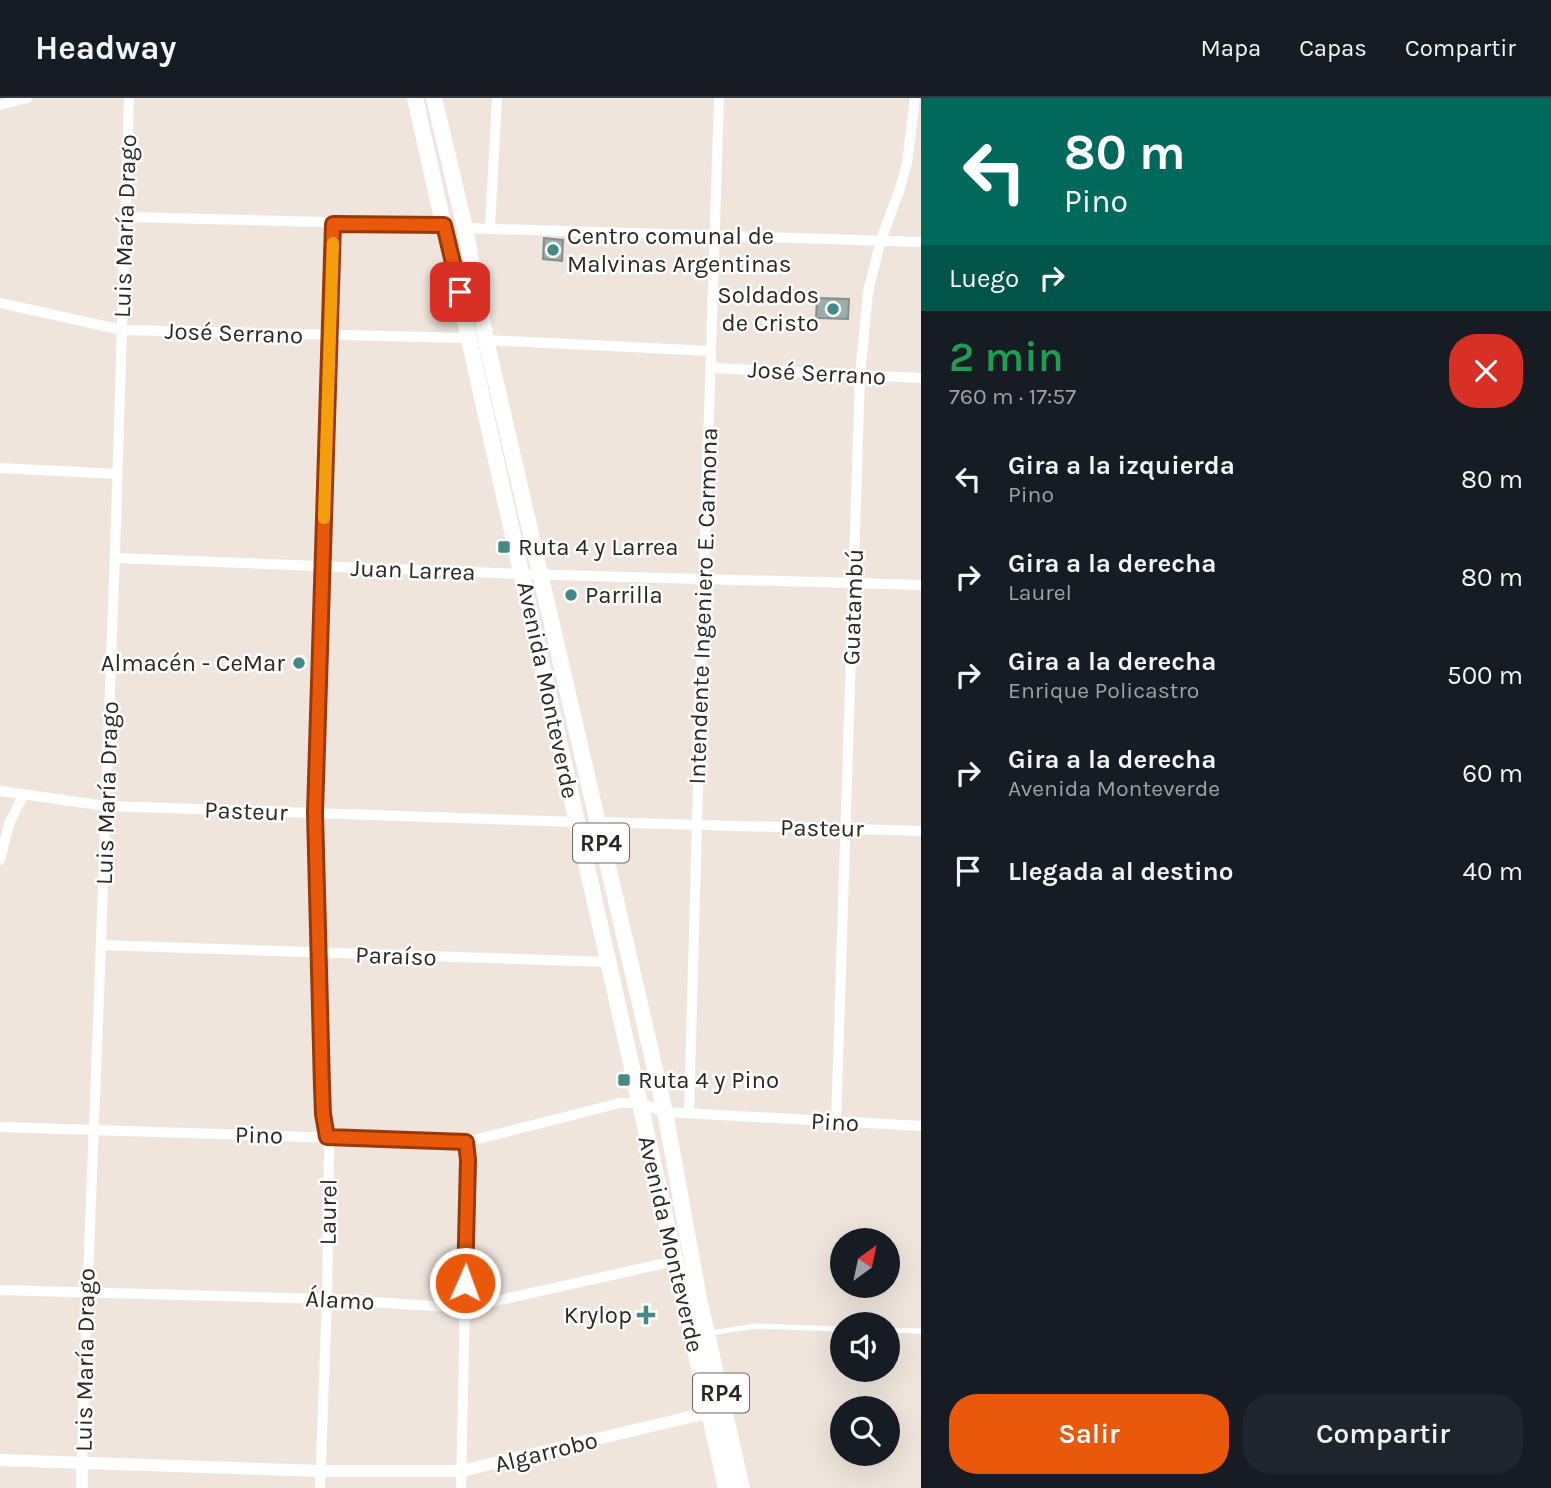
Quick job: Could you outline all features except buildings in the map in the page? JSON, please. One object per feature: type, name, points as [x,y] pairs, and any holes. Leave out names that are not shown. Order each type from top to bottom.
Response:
[{"type":"main road","name":"Avenida Monteverde","points":[[415,98],[444,225],[478,339],[540,575],[665,1112],[707,1334],[742,1488]]},
{"type":"main road","name":"Avenida Monteverde","points":[[434,98],[465,228],[478,339],[522,574],[726,1488]]},
{"type":"street","points":[[0,105],[27,98]]},
{"type":"street","name":"Luis María Drago","points":[[82,1488],[86,1292],[115,558],[129,98]]},
{"type":"street","points":[[491,228],[497,98]]},
{"type":"street","name":"Intendente Ingeniero E. Carmona","points":[[689,1113],[695,825],[719,98]]},
{"type":"street","name":"Guatambú","points":[[836,1123],[864,311],[881,240],[907,163],[915,98]]},
{"type":"street","points":[[126,217],[444,225]]},
{"type":"street","name":"Laurel","points":[[320,1488],[329,1150],[323,1114],[315,813],[333,224]]},
{"type":"street","points":[[465,228],[921,242]]},
{"type":"street","name":"José Serrano","points":[[0,303],[122,330],[478,339],[711,351]]},
{"type":"street","name":"José Serrano","points":[[712,368],[921,378]]},
{"type":"street","points":[[0,468],[117,474]]},
{"type":"street","name":"Juan Larrea","points":[[115,558],[540,575],[921,584]]},
{"type":"street","name":"Pasteur","points":[[0,791],[106,806],[577,822]]},
{"type":"street","points":[[0,860],[9,824],[24,794]]},
{"type":"street","name":"Pasteur","points":[[596,822],[921,831]]},
{"type":"street","name":"Paraíso","points":[[101,945],[607,962]]},
{"type":"street","name":"Pino","points":[[0,1127],[466,1142],[620,1103],[639,1103],[665,1112],[921,1126]]},
{"type":"street","points":[[461,1488],[468,1160],[466,1142]]},
{"type":"street","name":"Álamo","points":[[0,1290],[327,1299],[464,1308],[675,1261]]},
{"type":"street","name":"Algarrobo","points":[[0,1460],[321,1471],[461,1471],[710,1412]]},
{"type":"lane","points":[[707,1334],[756,1326],[830,1329]]},
{"type":"lane","points":[[900,1330],[921,1331]]},
{"type":"slow traffic","points":[[324,518],[333,243]]},
{"type":"place","name":"Centro comunal de Malvinas Argentinas","points":[[553,250]]},
{"type":"place","name":"Soldados de Cristo","points":[[833,309]]},
{"type":"place","name":"Ruta 4 y Larrea","points":[[504,547]]},
{"type":"place","name":"Parrilla","points":[[571,595]]},
{"type":"place","name":"Almacén - CeMar","points":[[299,663]]},
{"type":"place","name":"Ruta 4 y Pino","points":[[624,1080]]},
{"type":"place","name":"Krylop","points":[[646,1315]]},
{"type":"route","points":[[460,292],[444,225],[333,224],[315,813],[317,953],[323,1114],[327,1137],[466,1142],[468,1160],[465,1283]]}]
